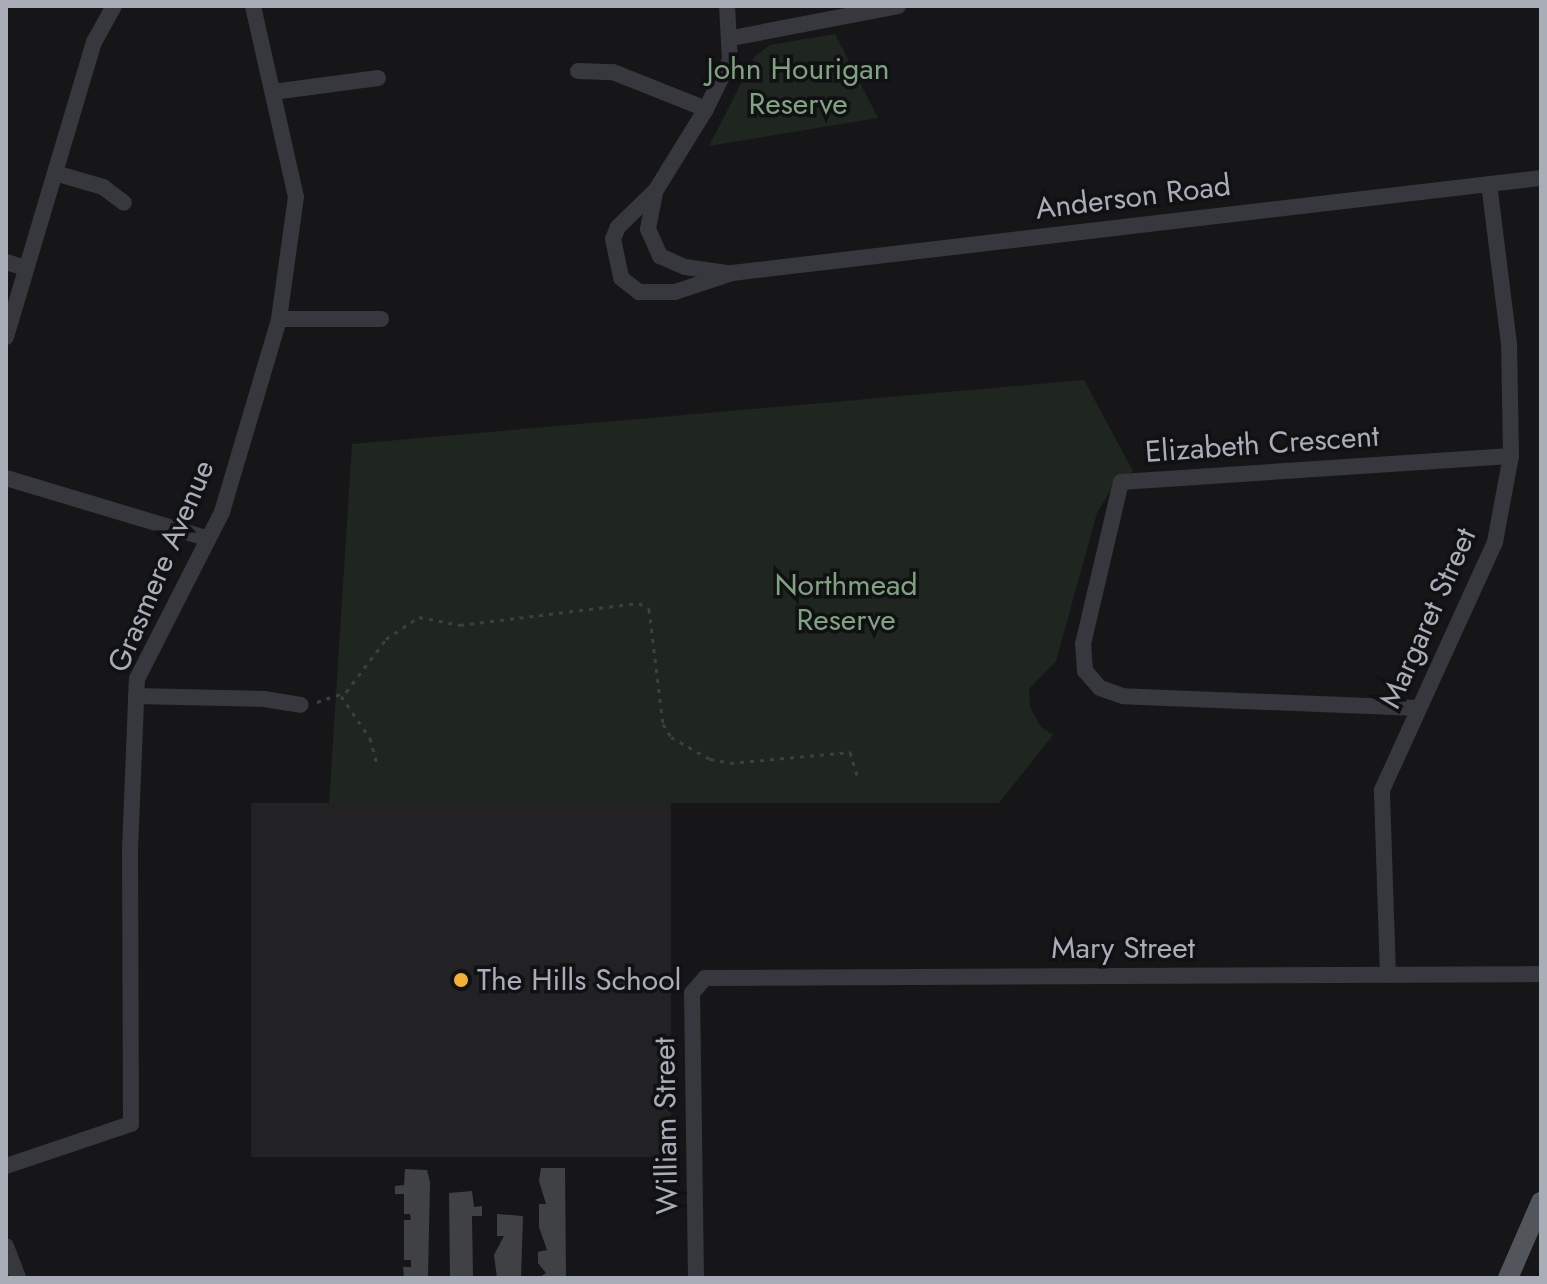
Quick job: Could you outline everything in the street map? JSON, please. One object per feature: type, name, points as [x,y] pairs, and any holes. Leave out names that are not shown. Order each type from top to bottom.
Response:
[{"type":"main road","points":[[1508,1278],[1541,1202]]},
{"type":"street","points":[[6,337],[94,42],[114,6]]},
{"type":"street","name":"Grasmere Avenue","points":[[6,1166],[131,1124],[130,850],[137,679],[206,538],[222,512],[279,319],[296,197],[253,6]]},
{"type":"street","points":[[727,6],[732,38],[898,6]]},
{"type":"street","name":"Anderson Road","points":[[732,38],[730,60],[706,109],[656,190],[618,227],[613,239],[615,265],[629,287],[661,294],[732,273],[1541,178]]},
{"type":"street","points":[[578,71],[613,72],[706,109]]},
{"type":"street","points":[[273,92],[378,78]]},
{"type":"street","points":[[55,173],[103,187],[124,203]]},
{"type":"street","name":"Margaret Street","points":[[1388,975],[1382,790],[1495,542],[1511,456],[1509,344],[1489,184]]},
{"type":"street","name":"Anderson Road","points":[[656,190],[648,229],[660,256],[685,267],[732,273]]},
{"type":"street","points":[[6,262],[26,268]]},
{"type":"street","points":[[279,319],[381,319]]},
{"type":"street","name":"Elizabeth Crescent","points":[[1418,708],[1123,696],[1100,688],[1085,671],[1083,644],[1121,482],[1511,456]]},
{"type":"street","points":[[6,478],[206,538]]},
{"type":"street","points":[[136,696],[264,699],[301,705]]},
{"type":"street","name":"Mary Street","points":[[705,978],[1541,974]]},
{"type":"street","name":"William Street","points":[[696,1278],[692,993],[705,978]]},
{"type":"street","points":[[6,1246],[18,1278]]},
{"type":"path","points":[[301,705],[341,696],[386,639],[419,617],[460,625],[639,603],[649,609],[663,724],[671,737],[710,759],[730,763],[850,752],[859,781]]},
{"type":"path","points":[[341,696],[370,738],[377,764]]},
{"type":"shaded area","name":"The Hills School","points":[[251,803],[671,803],[671,1157],[251,1157]]},
{"type":"green space","name":"John Hourigan Reserve","points":[[835,34],[878,118],[709,146],[755,56],[770,45]]},
{"type":"green space","name":"Northmead Reserve","points":[[1084,380],[1133,471],[1113,486],[1097,513],[1056,661],[1029,689],[1030,707],[1041,727],[1053,735],[999,803],[329,803],[352,444]]},
{"type":"building","points":[[541,1168],[565,1168],[566,1278],[539,1278],[546,1273],[538,1263],[538,1252],[547,1250],[539,1227],[539,1204],[546,1204],[539,1181]]},
{"type":"building","points":[[405,1169],[427,1170],[430,1182],[428,1278],[404,1278],[403,1267],[411,1267],[411,1260],[404,1260],[404,1220],[411,1220],[410,1214],[404,1214],[404,1194],[395,1194],[395,1186],[404,1185]]},
{"type":"building","points":[[472,1191],[474,1207],[482,1206],[482,1216],[472,1216],[473,1278],[450,1278],[449,1193]]},
{"type":"building","points":[[497,1214],[523,1216],[521,1278],[497,1278],[494,1255],[504,1236],[497,1236]]},
{"type":"place","name":"The Hills School","points":[[461,980]]}]
